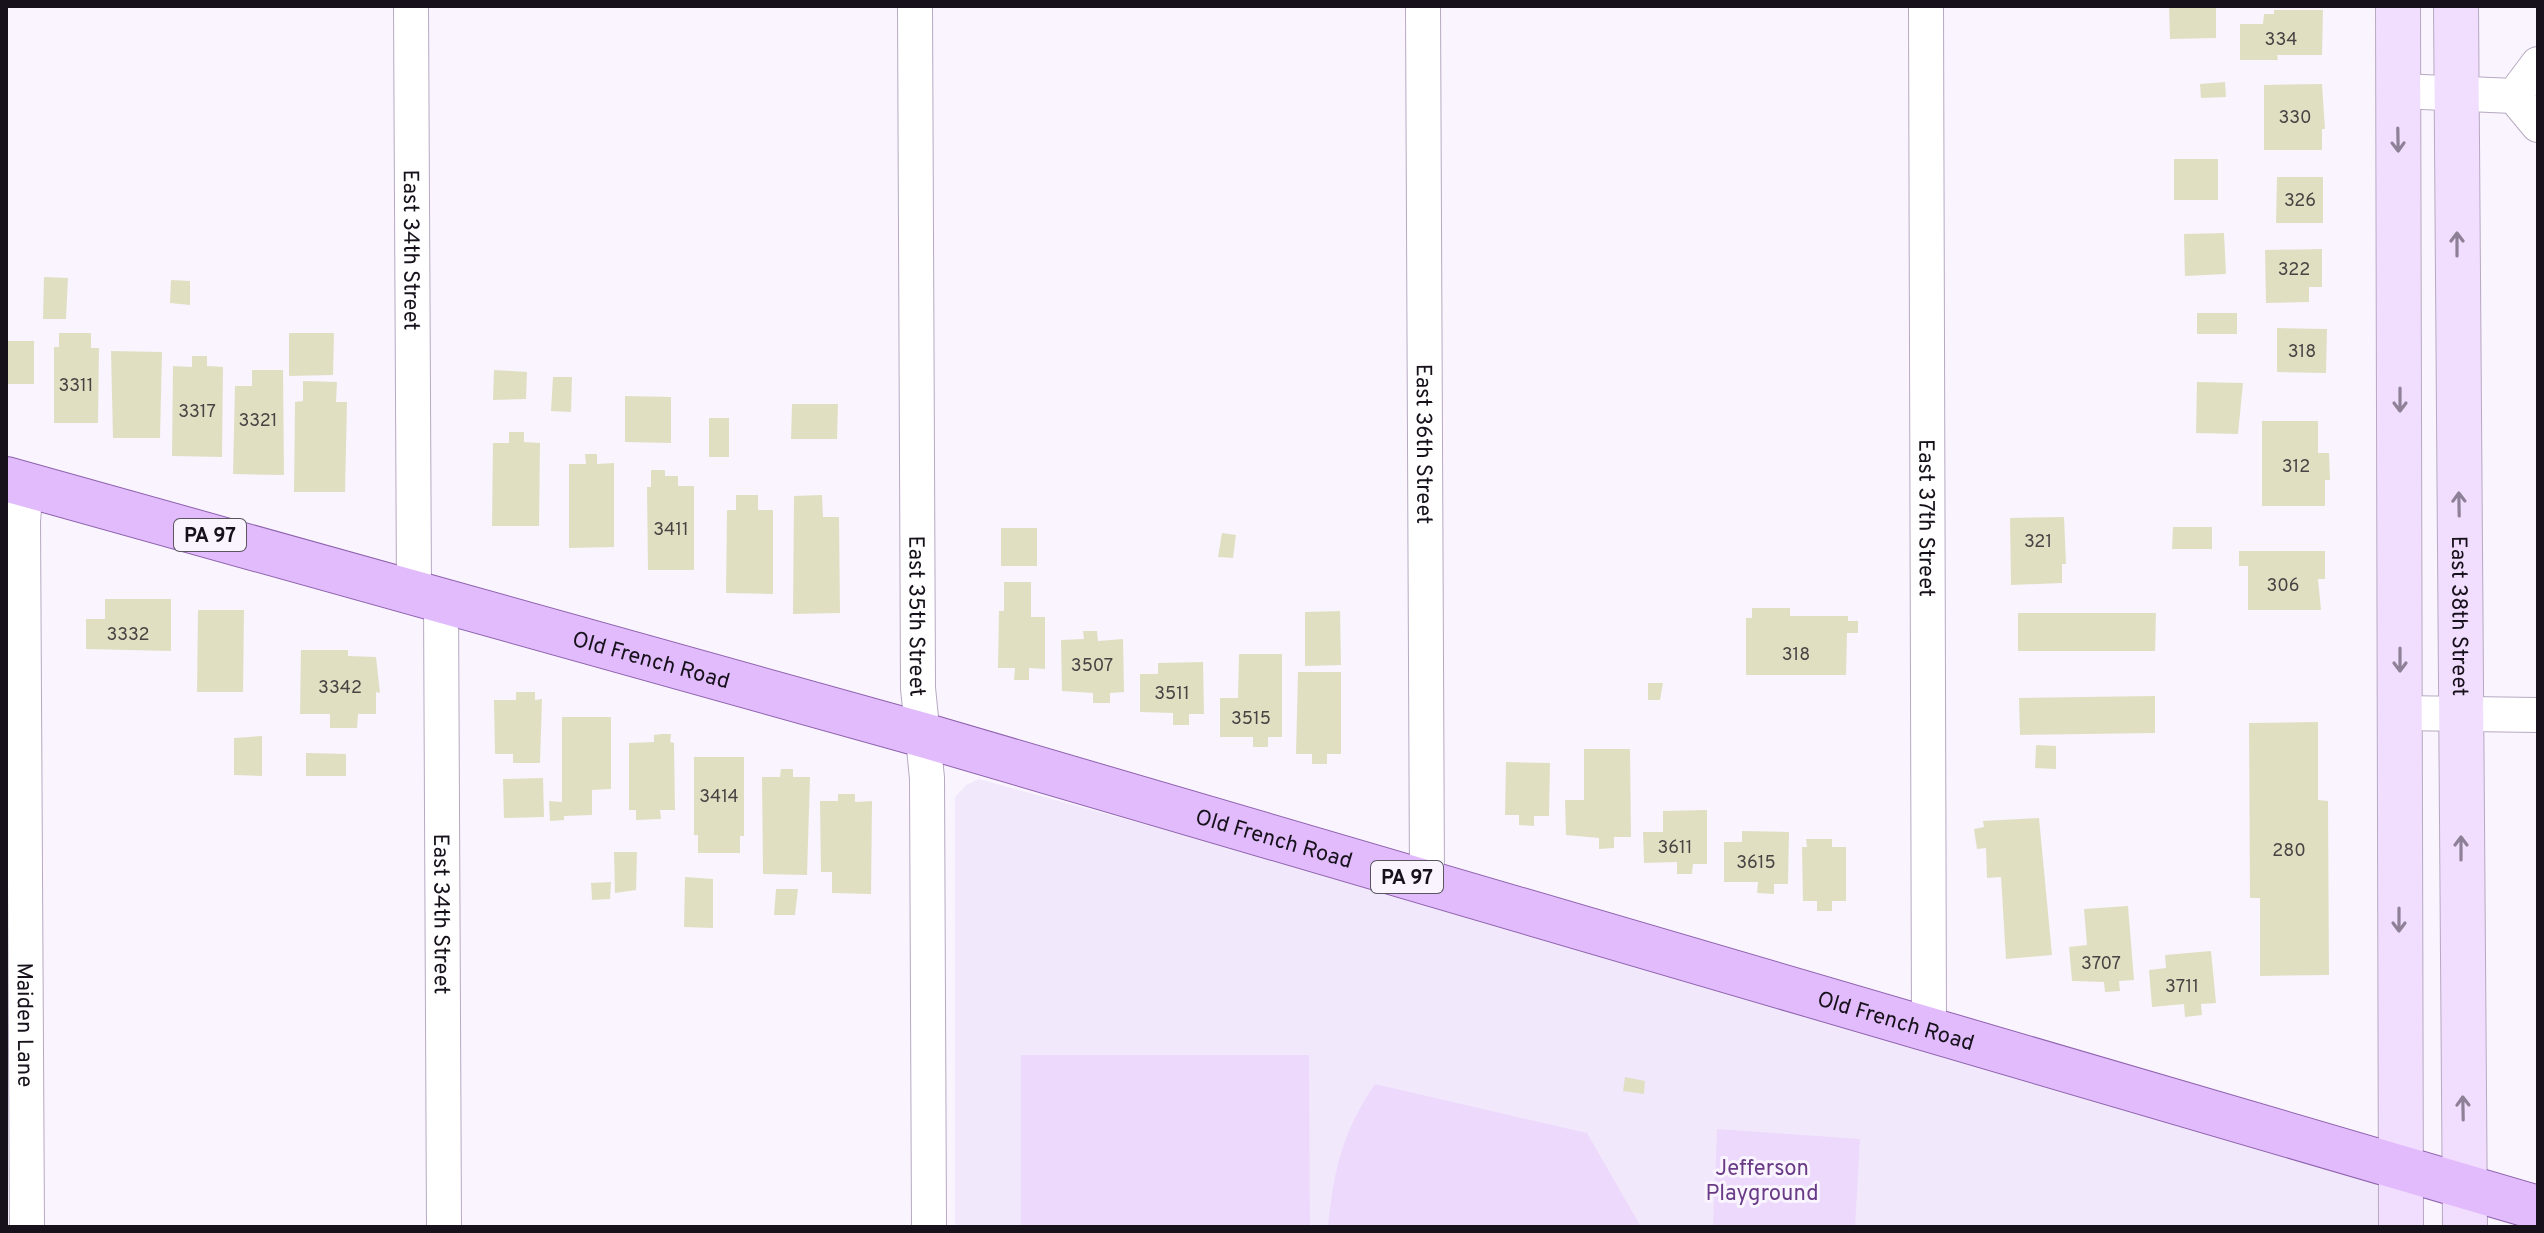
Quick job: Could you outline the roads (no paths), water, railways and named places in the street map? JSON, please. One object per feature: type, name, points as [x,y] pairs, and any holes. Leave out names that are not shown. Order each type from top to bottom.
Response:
[{"type":"main road","points":[[2398,6],[2401,1227]]},
{"type":"main road","name":"East 38th Street","points":[[2456,6],[2464,1206]]},
{"type":"main road","name":"Old French Road","points":[[16,482],[923,735],[2400,1166],[2464,1206],[2538,1208]]},
{"type":"street","name":"East 34th Street","points":[[411,6],[444,1227]]},
{"type":"street","name":"East 35th Street","points":[[915,6],[918,672],[927,778],[929,1227]]},
{"type":"street","name":"East 36th Street","points":[[1423,6],[1427,882]]},
{"type":"street","name":"East 37th Street","points":[[1926,6],[1929,1029]]},
{"type":"street","points":[[2514,96],[2538,64]]},
{"type":"street","points":[[2399,91],[2514,96],[2538,125]]},
{"type":"street","name":"Maiden Lane","points":[[16,482],[23,521],[27,1227]]},
{"type":"street","points":[[2400,713],[2538,715]]},
{"type":"park label","name":"Jefferson Playground","points":[[1762,1180]]}]
